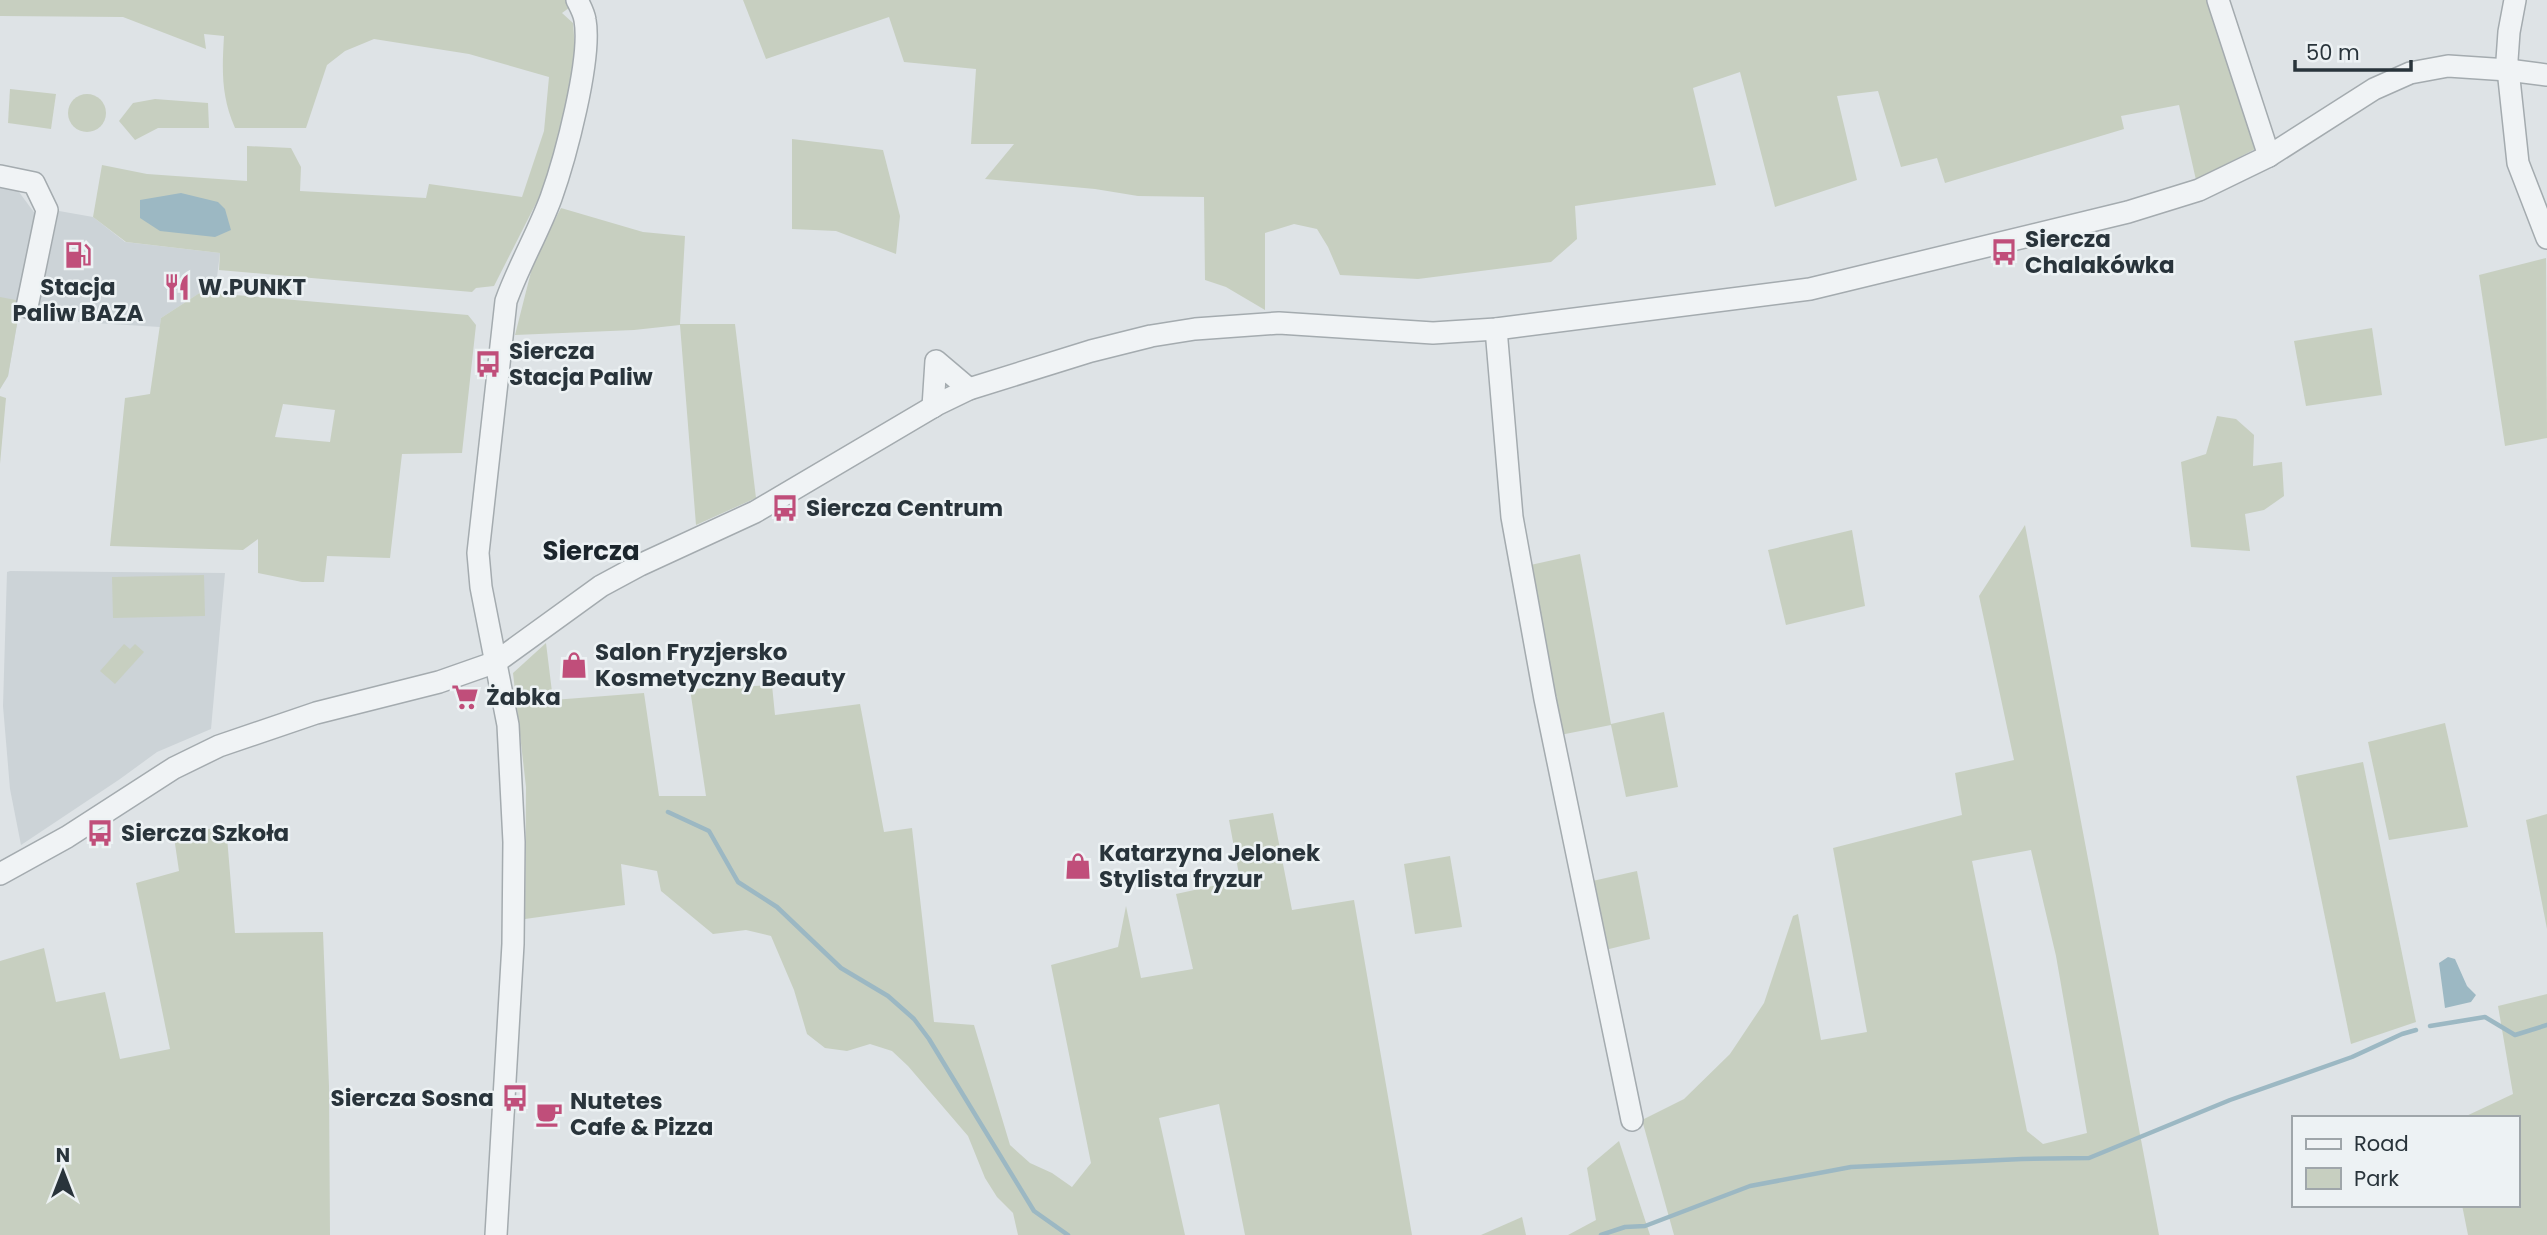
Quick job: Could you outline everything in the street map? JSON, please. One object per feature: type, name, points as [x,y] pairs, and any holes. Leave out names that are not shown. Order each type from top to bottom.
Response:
[{"type":"street","points":[[496,1235],[514,902],[512,770],[508,725],[481,587],[478,552],[506,301],[516,272],[551,198],[585,59],[585,19],[577,0]]},
{"type":"street","points":[[2218,0],[2269,156]]},
{"type":"street","points":[[2515,0],[2509,32],[2508,70],[2518,163],[2547,238]]},
{"type":"street","points":[[0,874],[73,834],[174,768],[219,746],[316,713],[439,682],[496,662],[601,586],[755,512],[933,407],[969,389],[1091,351],[1151,336],[1195,329],[1279,323],[1433,333],[1496,329],[1810,289],[2167,201],[2226,179],[2269,156],[2393,79],[2439,66],[2547,75]]},
{"type":"street","points":[[0,176],[34,183],[47,209],[27,307]]},
{"type":"street","points":[[1496,329],[1512,517],[1545,699],[1632,1120]]},
{"type":"street","points":[[933,407],[936,361],[969,389]]},
{"type":"shaded area","points":[[0,186],[16,188],[36,215],[8,376],[0,389]]},
{"type":"shaded area","points":[[59,211],[93,217],[125,242],[220,253],[215,293],[201,292],[161,318],[160,327],[78,322],[80,311],[39,306]]},
{"type":"shaded area","points":[[7,572],[225,573],[211,729],[157,752],[21,845],[10,789],[3,706]]},
{"type":"green space","points":[[0,0],[580,0],[562,13],[573,23],[576,60],[559,158],[494,286],[476,288],[472,292],[219,270],[220,253],[126,242],[93,217],[102,165],[147,174],[247,181],[247,146],[291,148],[301,167],[300,191],[426,198],[429,184],[522,197],[544,131],[549,77],[469,54],[374,39],[345,51],[327,65],[306,128],[235,128],[227,105],[224,83],[224,36],[204,34],[206,49],[123,17],[0,16]]},
{"type":"green space","points":[[743,0],[2211,0],[2257,148],[2196,180],[2179,105],[2121,116],[2124,129],[1945,183],[1937,158],[1901,167],[1878,91],[1837,96],[1857,180],[1775,207],[1740,72],[1693,88],[1716,185],[1575,206],[1577,239],[1551,262],[1418,279],[1340,275],[1317,229],[1294,224],[1265,233],[1265,310],[1226,287],[1205,280],[1204,197],[1138,196],[1095,189],[985,179],[1014,144],[971,144],[976,69],[904,62],[889,17],[766,59]]},
{"type":"green space","points":[[10,89],[56,94],[51,129],[8,123]]},
{"type":"green space","points":[[87,94],[100,100],[106,113],[100,126],[87,132],[74,126],[68,113],[74,100]]},
{"type":"green space","points":[[155,99],[208,103],[209,128],[158,128],[135,140],[119,121],[133,103]]},
{"type":"green space","points":[[792,139],[883,150],[900,216],[896,254],[836,231],[792,229]]},
{"type":"green space","points":[[561,208],[643,232],[685,236],[680,324],[735,324],[756,498],[696,525],[680,325],[634,330],[515,335],[534,260]]},
{"type":"green space","points":[[2546,258],[2547,438],[2505,446],[2479,275]]},
{"type":"green space","points":[[201,292],[468,315],[476,325],[462,453],[402,454],[390,558],[327,556],[324,582],[302,582],[258,573],[258,539],[243,550],[110,546],[125,398],[150,394],[161,318]],"holes":[[[283,404],[335,410],[330,442],[275,437]]]},
{"type":"green space","points":[[0,297],[21,301],[8,376],[0,389]]},
{"type":"green space","points":[[2372,328],[2382,395],[2306,406],[2294,341]]},
{"type":"green space","points":[[0,396],[6,398],[0,464]]},
{"type":"green space","points":[[2217,416],[2236,419],[2254,435],[2253,466],[2282,462],[2284,496],[2264,510],[2245,514],[2250,551],[2191,547],[2181,462],[2206,454]]},
{"type":"green space","points":[[2025,525],[2159,1235],[1674,1235],[1642,1120],[1684,1099],[1730,1054],[1764,1003],[1793,916],[1798,914],[1821,1040],[1867,1032],[1833,848],[1962,815],[1955,773],[2014,760],[1979,596]],"holes":[[[2031,850],[2056,956],[2087,1133],[2043,1144],[2027,1131],[1972,861]]]},
{"type":"green space","points":[[1852,530],[1865,606],[1786,625],[1768,550]]},
{"type":"green space","points":[[1580,554],[1611,724],[1664,712],[1678,787],[1626,797],[1611,725],[1560,735],[1526,566]]},
{"type":"green space","points":[[204,575],[205,616],[113,618],[112,577]]},
{"type":"green space","points":[[546,643],[553,700],[644,693],[659,796],[706,796],[690,689],[772,685],[775,715],[860,704],[884,832],[912,828],[934,1022],[974,1025],[1010,1145],[1030,1163],[1052,1173],[1072,1187],[1091,1163],[1051,965],[1118,947],[1126,906],[1141,978],[1193,969],[1176,894],[1240,880],[1229,820],[1273,813],[1292,910],[1354,900],[1412,1235],[1245,1235],[1219,1104],[1159,1118],[1185,1235],[1018,1235],[1013,1213],[997,1197],[985,1178],[968,1136],[908,1066],[892,1051],[870,1044],[847,1051],[825,1048],[807,1034],[794,990],[771,936],[746,930],[713,934],[661,891],[657,871],[621,864],[625,905],[525,919],[526,787],[513,673]]},
{"type":"green space","points":[[124,644],[130,649],[135,644],[144,652],[115,684],[100,671]]},
{"type":"green space","points":[[2445,723],[2468,827],[2389,840],[2368,742]]},
{"type":"green space","points":[[2363,762],[2416,1022],[2351,1044],[2296,776]]},
{"type":"green space","points":[[2547,814],[2547,929],[2526,820]]},
{"type":"green space","points":[[226,825],[235,933],[323,932],[329,1086],[330,1235],[0,1235],[0,961],[44,948],[56,1002],[105,992],[120,1059],[170,1049],[136,883],[179,871],[174,837]]},
{"type":"green space","points":[[1450,856],[1462,927],[1415,934],[1404,864]]},
{"type":"green space","points":[[1637,871],[1650,939],[1601,951],[1588,882]]},
{"type":"green space","points":[[2547,994],[2547,1235],[2468,1235],[2462,1207],[2519,1207],[2519,1116],[2466,1116],[2513,1094],[2498,1006]]},
{"type":"green space","points":[[1619,1141],[1650,1235],[1568,1235],[1596,1220],[1587,1168]]},
{"type":"green space","points":[[1522,1217],[1526,1235],[1481,1235]]},
{"type":"water","points":[[181,193],[218,202],[225,209],[231,230],[215,237],[160,231],[140,218],[140,200]]},
{"type":"water","points":[[2448,957],[2455,959],[2467,986],[2476,995],[2471,1002],[2445,1008],[2439,963]]},
{"type":"waterway","points":[[668,812],[709,831],[738,882],[777,907],[841,968],[888,996],[914,1019],[929,1039],[1034,1211],[1068,1235]]},
{"type":"waterway","points":[[2430,1026],[2485,1017],[2515,1035],[2547,1025]]},
{"type":"waterway","points":[[1601,1235],[1625,1227],[1645,1226],[1750,1186],[1851,1167],[2089,1158],[2230,1100],[2352,1057],[2416,1030]]},
{"type":"place","name":"Siercza Chalakówka","points":[[2004,252]]},
{"type":"place","name":"Stacja Paliw BAZA","points":[[78,255]]},
{"type":"place","name":"W.PUNKT","points":[[177,287]]},
{"type":"place","name":"Siercza Stacja Paliw","points":[[488,364]]},
{"type":"place","name":"Siercza Centrum","points":[[785,508]]},
{"type":"place","name":"Salon Fryzjersko Kosmetyczny Beauty","points":[[574,665]]},
{"type":"place","name":"Żabka","points":[[465,697]]},
{"type":"place","name":"Siercza Szkoła","points":[[100,833]]},
{"type":"place","name":"Katarzyna Jelonek Stylista fryzur","points":[[1078,866]]},
{"type":"place","name":"Siercza Sosna","points":[[515,1098]]},
{"type":"place","name":"Nutetes Cafe & Pizza","points":[[549,1114]]},
{"type":"district","name":"Siercza","points":[[591,551]]}]
